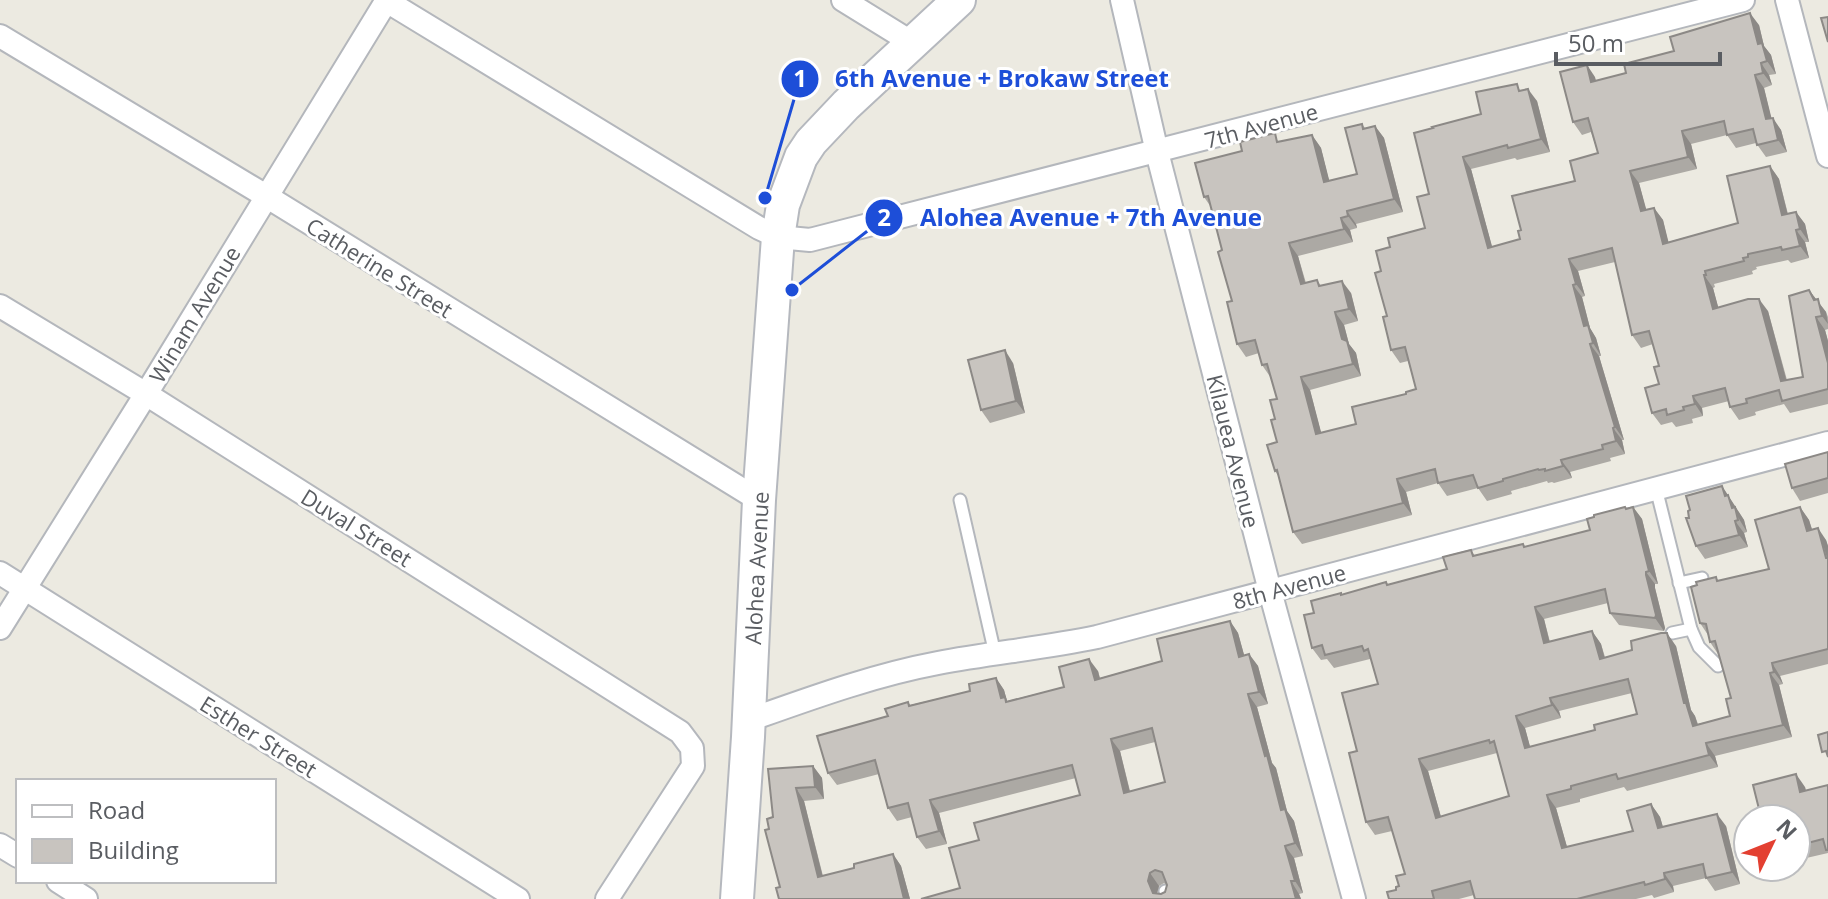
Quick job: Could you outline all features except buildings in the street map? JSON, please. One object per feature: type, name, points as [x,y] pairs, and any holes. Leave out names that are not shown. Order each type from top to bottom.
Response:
[{"type":"street","points":[[386,0],[778,237]]},
{"type":"street","name":"Winam Avenue","points":[[0,628],[386,0]]},
{"type":"street","points":[[843,0],[911,42]]},
{"type":"street","name":"Alohea Avenue","points":[[737,899],[759,500],[783,205],[801,157],[811,142],[911,42],[959,0]]},
{"type":"street","name":"Kilauea Avenue","points":[[1122,0],[1157,152],[1270,591],[1354,899]]},
{"type":"street","name":"7th Avenue","points":[[778,237],[810,240],[1743,0]]},
{"type":"street","points":[[1787,0],[1828,156]]},
{"type":"street","name":"Catherine Street","points":[[0,36],[759,500]]},
{"type":"street","name":"Duval Street","points":[[0,306],[146,394],[680,732],[692,748],[693,766],[607,899]]},
{"type":"street","name":"8th Avenue","points":[[749,720],[883,676],[937,663],[1097,637],[1828,443]]},
{"type":"street","name":"Esther Street","points":[[0,573],[518,899]]},
{"type":"street","points":[[61,883],[86,899]]},
{"type":"lane","points":[[1656,488],[1691,629],[1699,647],[1718,666]]},
{"type":"lane","points":[[960,500],[995,654]]},
{"type":"lane","points":[[1679,583],[1702,578]]},
{"type":"lane","points":[[1672,633],[1691,629]]},
{"type":"place","name":"6th Avenue + Brokaw Street","points":[[765,198]]},
{"type":"place","name":"Alohea Avenue + 7th Avenue","points":[[792,290]]}]
